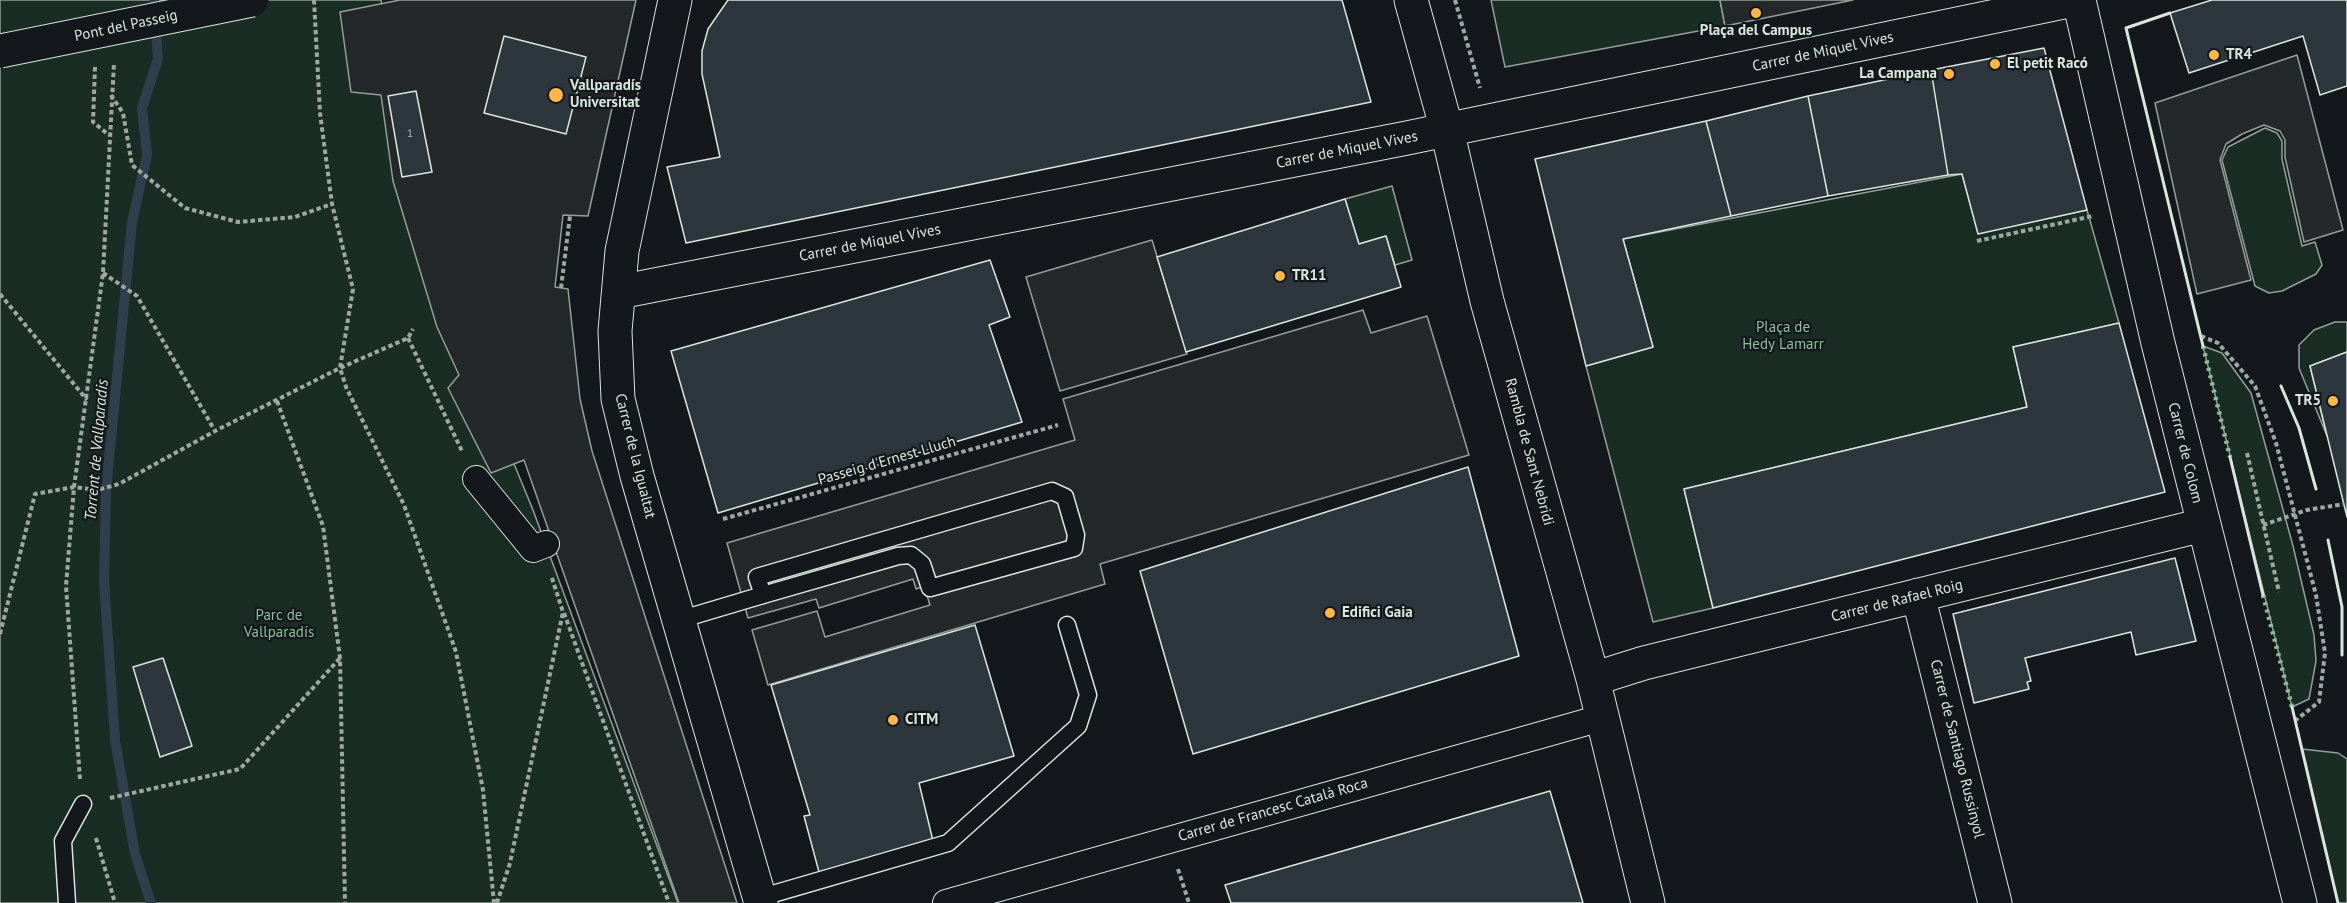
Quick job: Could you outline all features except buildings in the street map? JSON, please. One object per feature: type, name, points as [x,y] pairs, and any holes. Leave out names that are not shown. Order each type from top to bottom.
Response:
[{"type":"street","name":"Pont del Passeig","points":[[0,51],[252,0]]},
{"type":"street","name":"Carrer de la Igualtat","points":[[675,0],[622,251],[615,331],[618,399],[760,900]]},
{"type":"street","name":"Rambla de Sant Nebridi","points":[[1411,0],[1447,130],[1487,301],[1593,679],[1648,903]]},
{"type":"street","name":"Carrer de Miquel Vives","points":[[619,292],[1447,130],[2073,0]]},
{"type":"street","name":"Carrer de Colom","points":[[2079,0],[2203,525],[2257,725],[2300,903]]},
{"type":"street","points":[[476,479],[533,549],[546,544]]},
{"type":"street","name":"Carrer de Rafael Roig","points":[[1593,679],[1644,663],[2203,525]]},
{"type":"street","name":"Carrer de Santiago Russinyol","points":[[1918,596],[1995,903]]},
{"type":"street","name":"Carrer de Francesc Català Roca","points":[[946,903],[1601,718]]},
{"type":"lane","points":[[679,620],[763,596],[898,556],[911,555],[922,564],[930,588],[1074,548],[1076,535],[1065,497],[1052,491],[757,578],[763,596]]},
{"type":"lane","points":[[760,900],[948,843],[1078,726],[1088,695],[1067,625]]},
{"type":"lane","points":[[67,903],[63,841],[83,804]]},
{"type":"path","points":[[314,0],[320,113],[332,204],[353,289],[340,368],[346,387],[404,506],[456,652],[483,790],[496,903]]},
{"type":"path","points":[[114,59],[103,273],[74,487],[66,586],[83,804],[115,903]]},
{"type":"path","points":[[111,95],[123,113],[132,165],[185,207],[238,222],[295,217],[332,204]]},
{"type":"path","points":[[1977,241],[2127,208]]},
{"type":"path","points":[[561,288],[570,216]]},
{"type":"path","points":[[103,273],[137,296],[215,431]]},
{"type":"path","points":[[0,294],[87,401]]},
{"type":"path","points":[[0,634],[34,494],[74,487],[97,490],[119,484],[215,431],[340,368],[408,339],[413,328]]},
{"type":"path","points":[[2201,336],[2218,344],[2255,386],[2276,443],[2316,595],[2325,653],[2319,702],[2296,720]]},
{"type":"path","points":[[408,339],[476,479]]},
{"type":"path","points":[[277,400],[323,526],[340,658],[345,903]]},
{"type":"path","name":"Passeig d'Ernest Lluch","points":[[723,519],[1058,425]]},
{"type":"path","points":[[2247,453],[2279,592]]},
{"type":"path","points":[[2263,525],[2344,504]]},
{"type":"path","points":[[553,585],[669,903]]},
{"type":"path","points":[[496,903],[510,863],[563,612]]},
{"type":"path","points":[[113,797],[240,769],[340,658]]},
{"type":"green space","name":"Parc de Vallparadís","points":[[0,0],[381,0],[417,228],[533,510],[678,903],[0,903]]},
{"type":"green space","points":[[1491,0],[1720,0],[1725,26],[1505,67]]},
{"type":"green space","points":[[2265,128],[2277,133],[2282,141],[2282,159],[2302,246],[2315,242],[2322,265],[2316,274],[2282,291],[2269,293],[2255,286],[2222,160],[2228,147]]},
{"type":"green space","name":"Plaça de Hedy Lamarr","points":[[1962,174],[1978,233],[2087,210],[2119,323],[2013,347],[2027,407],[1684,489],[1713,608],[1653,622],[1586,366],[1653,347],[1623,239]]},
{"type":"green space","points":[[1392,186],[1412,260],[1395,265],[1386,236],[1359,244],[1345,199]]},
{"type":"green space","points":[[2335,322],[2347,322],[2347,352],[2310,366],[2327,436],[2299,368],[2299,345],[2314,330]]},
{"type":"green space","points":[[2203,346],[2222,353],[2251,393],[2293,546],[2314,635],[2316,661],[2309,699],[2292,707]]},
{"type":"green space","points":[[2302,749],[2338,753],[2347,759],[2347,903],[2338,903]]},
{"type":"shaded area","points":[[400,0],[636,0],[588,216],[563,215],[555,287],[568,289],[580,399],[592,451],[737,903],[679,903],[524,460],[491,473],[448,388],[459,375],[437,327],[393,181],[381,95],[351,92],[340,12]]},
{"type":"shaded area","name":"Plaça del Campus","points":[[1720,0],[1853,0],[1725,26]]},
{"type":"shaded area","points":[[2297,55],[2343,230],[2304,242],[2285,157],[2285,140],[2280,131],[2264,125],[2242,134],[2226,144],[2220,160],[2251,280],[2197,294],[2155,103]]},
{"type":"shaded area","points":[[1152,240],[1187,354],[1060,391],[1026,277]]},
{"type":"shaded area","points":[[1363,310],[1371,333],[1427,316],[1469,455],[1100,564],[1105,584],[768,685],[752,630],[817,611],[825,637],[930,605],[924,586],[916,589],[913,579],[819,608],[816,599],[748,618],[727,543],[1075,440],[1063,399]]},
{"type":"waterway","name":"Torrent de Vallparadis","points":[[151,903],[135,854],[115,740],[104,581],[106,491],[132,222],[147,155],[142,108],[158,59],[154,0]]},
{"type":"hedge","points":[[2203,346],[2230,457]]},
{"type":"hedge","points":[[2263,595],[2292,707]]},
{"type":"wall","points":[[2170,13],[2126,28],[2203,346]]},
{"type":"wall","points":[[2281,386],[2299,428],[2316,489]]},
{"type":"wall","points":[[2230,457],[2263,595]]},
{"type":"wall","points":[[2328,540],[2342,607],[2342,655]]},
{"type":"wall","points":[[2292,707],[2338,903]]},
{"type":"place","name":"Plaça del Campus","points":[[1756,13]]},
{"type":"place","name":"TR4","points":[[2214,55]]},
{"type":"place","name":"El petit Racó","points":[[1995,64]]},
{"type":"place","name":"La Campana","points":[[1949,74]]},
{"type":"place","name":"Vallparadís Universitat","points":[[556,95]]},
{"type":"place","name":"TR11","points":[[1280,276]]},
{"type":"place","name":"TR5","points":[[2333,401]]},
{"type":"place","name":"Edifici Gaia","points":[[1330,613]]},
{"type":"place","name":"CITM","points":[[893,720]]}]
